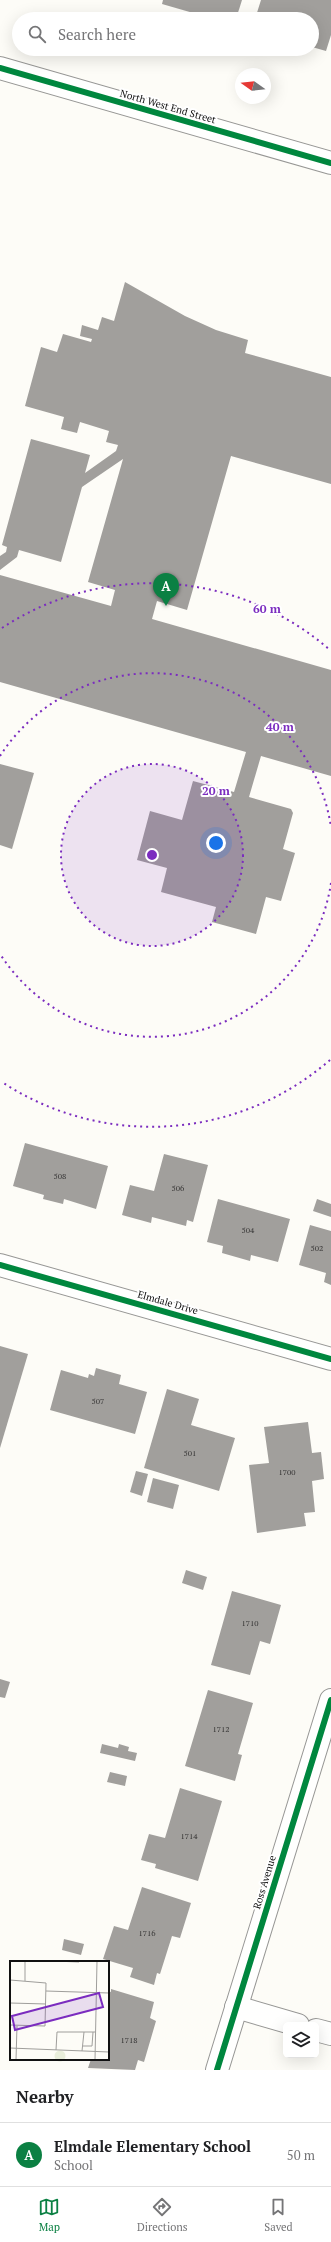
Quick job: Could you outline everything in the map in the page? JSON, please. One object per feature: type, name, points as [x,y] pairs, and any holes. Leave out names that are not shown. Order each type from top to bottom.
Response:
[{"type":"street","name":"North West End Street","points":[[0,68],[331,163]]},
{"type":"street","name":"Elmdale Drive","points":[[0,1265],[331,1359]]},
{"type":"street","name":"Ross Avenue","points":[[217,2070],[331,1700]]},
{"type":"street","points":[[236,2007],[288,2022]]},
{"type":"street","points":[[319,2031],[331,2034]]},
{"type":"building","points":[[163,0],[242,0],[238,12],[190,12],[162,4]]},
{"type":"building","points":[[261,0],[331,0],[331,35],[326,51],[319,49],[319,12],[257,12]]},
{"type":"building","points":[[125,282],[185,316],[216,330],[248,340],[245,353],[331,377],[331,484],[231,456],[187,610],[157,601],[152,619],[331,670],[331,776],[261,756],[249,797],[291,809],[293,813],[283,849],[295,853],[281,901],[266,897],[256,934],[212,922],[216,907],[161,892],[167,868],[137,860],[150,811],[182,820],[193,781],[234,792],[246,752],[0,682],[0,575],[111,606],[115,590],[88,582],[123,459],[82,487],[61,562],[19,550],[17,557],[0,570],[0,556],[6,552],[7,547],[2,545],[31,439],[90,455],[85,473],[116,451],[118,445],[106,442],[109,431],[80,422],[77,433],[61,429],[64,417],[25,406],[41,347],[57,352],[63,334],[91,342],[92,339],[80,336],[82,325],[98,330],[102,317],[114,321]]},
{"type":"building","points":[[0,764],[34,773],[12,849],[0,845]]},
{"type":"building","points":[[25,1143],[108,1166],[96,1209],[64,1199],[63,1204],[43,1199],[44,1195],[13,1186]]},
{"type":"building","points":[[164,1154],[208,1165],[193,1222],[187,1220],[186,1226],[152,1217],[151,1223],[122,1215],[130,1185],[154,1191]]},
{"type":"building","points":[[218,1199],[290,1219],[278,1262],[251,1255],[250,1261],[222,1253],[223,1246],[207,1242]]},
{"type":"building","points":[[317,1199],[331,1204],[331,1217],[313,1211]]},
{"type":"building","points":[[310,1225],[331,1231],[331,1285],[324,1282],[326,1273],[299,1265]]},
{"type":"building","points":[[0,1346],[28,1354],[0,1448]]},
{"type":"building","points":[[96,1368],[121,1375],[119,1384],[147,1392],[135,1434],[50,1410],[61,1370],[88,1378],[89,1374],[94,1376]]},
{"type":"building","points":[[167,1389],[199,1399],[191,1425],[235,1438],[219,1491],[144,1468]]},
{"type":"building","points":[[308,1422],[312,1453],[321,1452],[324,1479],[312,1481],[315,1512],[304,1513],[306,1526],[257,1533],[249,1465],[269,1463],[264,1427]]},
{"type":"building","points":[[136,1471],[148,1474],[142,1496],[130,1492]]},
{"type":"building","points":[[153,1478],[179,1485],[173,1509],[147,1502]]},
{"type":"building","points":[[186,1570],[207,1577],[203,1590],[182,1583]]},
{"type":"building","points":[[232,1591],[281,1605],[270,1644],[260,1641],[250,1675],[211,1665]]},
{"type":"building","points":[[0,1679],[10,1682],[5,1698],[0,1697]]},
{"type":"building","points":[[208,1690],[253,1703],[238,1754],[242,1755],[235,1781],[185,1766]]},
{"type":"building","points":[[102,1744],[118,1748],[119,1744],[129,1747],[128,1751],[137,1753],[135,1761],[100,1753]]},
{"type":"building","points":[[110,1772],[127,1776],[125,1786],[107,1782]]},
{"type":"building","points":[[180,1788],[222,1801],[198,1881],[155,1868],[156,1864],[141,1860],[149,1834],[165,1838]]},
{"type":"building","points":[[142,1887],[191,1903],[180,1938],[172,1936],[160,1974],[157,1973],[154,1985],[130,1977],[133,1968],[103,1959],[114,1926],[128,1930]]},
{"type":"building","points":[[64,1939],[84,1944],[81,1955],[62,1950]]},
{"type":"building","points":[[111,1989],[154,2002],[150,2018],[156,2021],[144,2062],[138,2060],[135,2070],[88,2068],[91,2060],[109,2060],[109,1991],[111,1992]]},
{"type":"cycle path","points":[[0,68],[331,163]]},
{"type":"cycle path","points":[[0,1265],[331,1359]]},
{"type":"cycle path","points":[[217,2070],[331,1700]]},
{"type":"place","name":"Elmdale Elementary School","points":[[166,606]]}]
